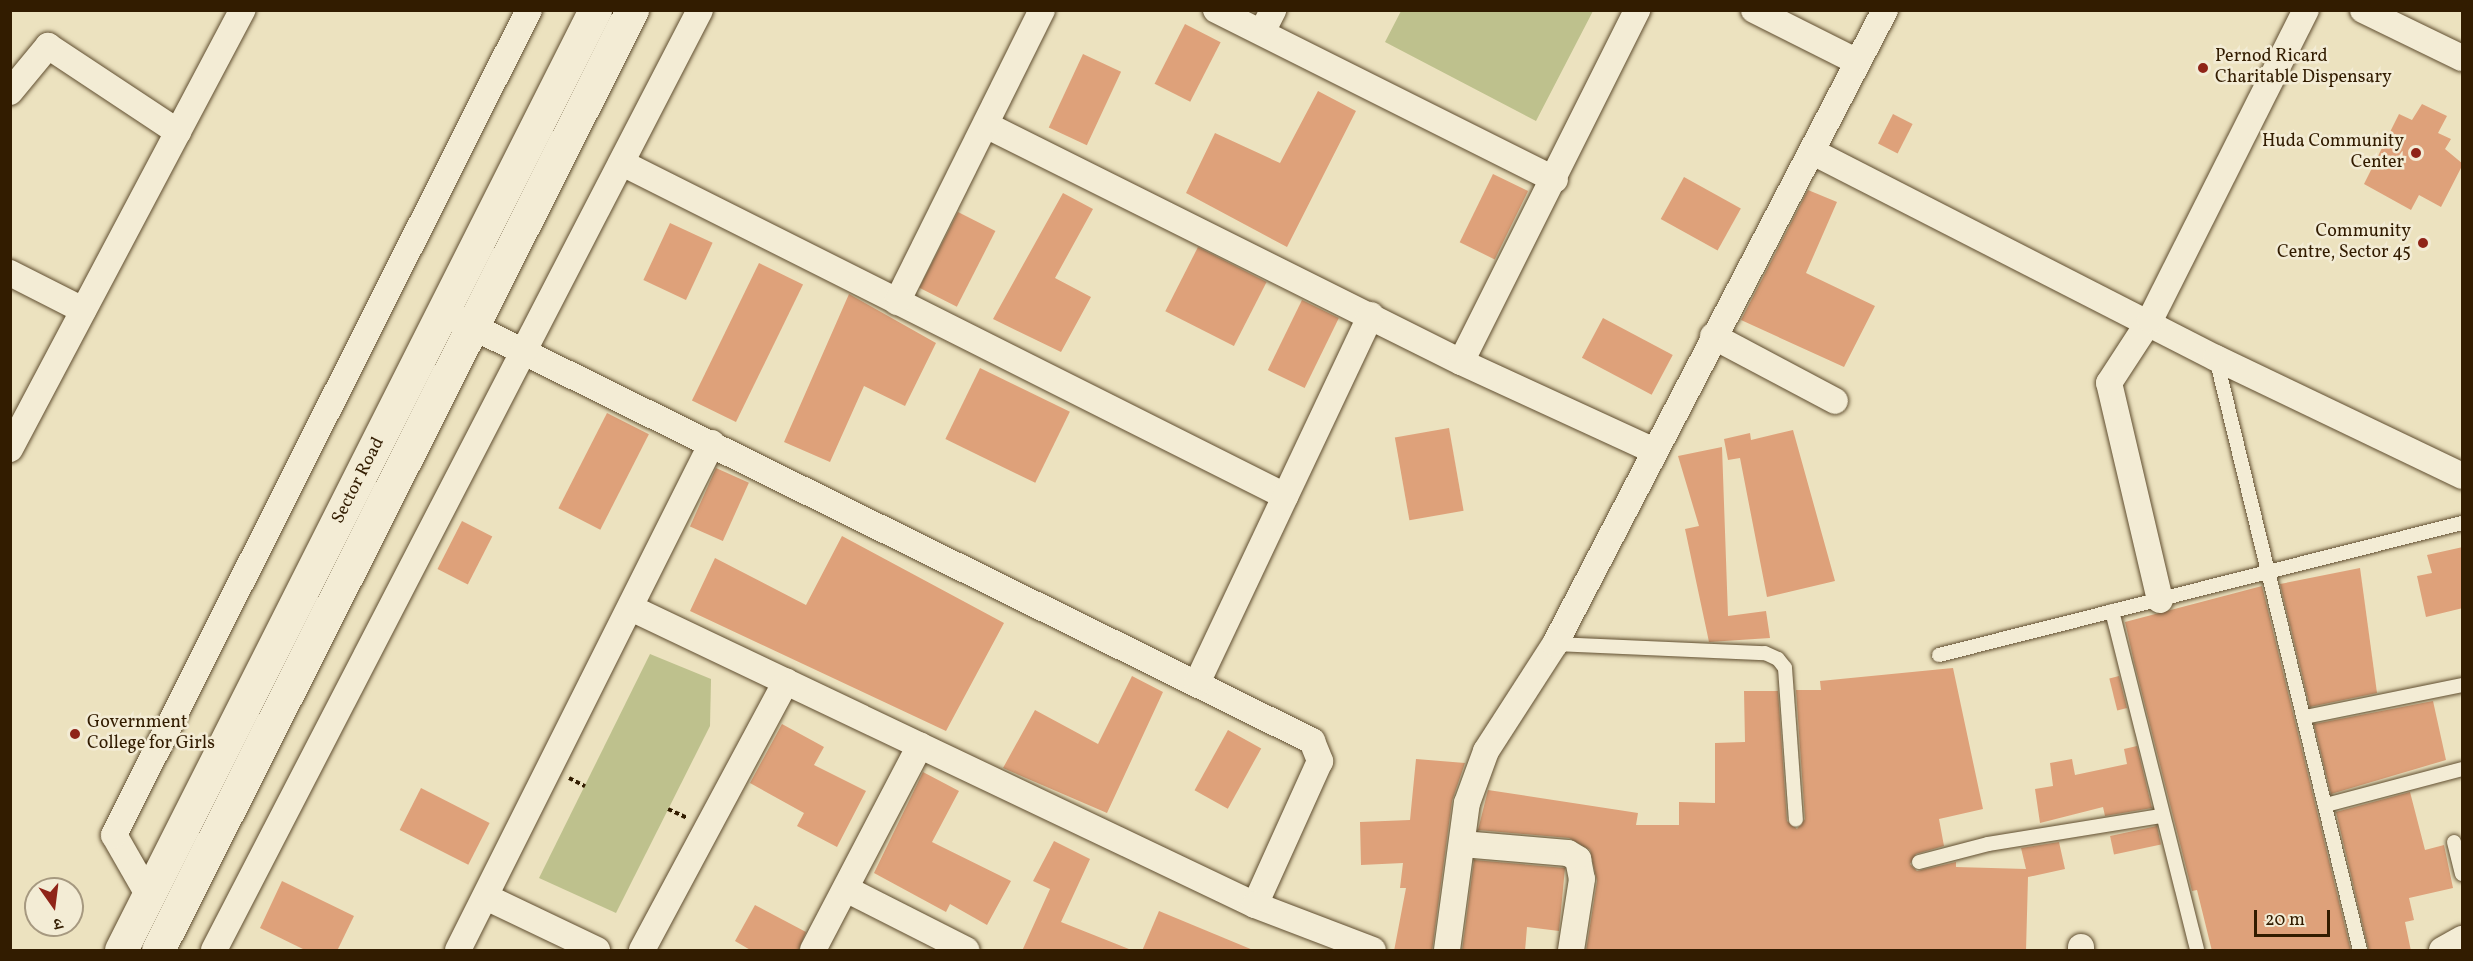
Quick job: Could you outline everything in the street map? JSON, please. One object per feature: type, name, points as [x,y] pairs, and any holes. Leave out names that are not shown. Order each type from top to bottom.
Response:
[{"type":"main road","name":"Sector Road","points":[[121,951],[596,10]]},
{"type":"main road","name":"Sector Road","points":[[158,951],[632,10]]},
{"type":"street","points":[[10,449],[242,10]]},
{"type":"street","points":[[149,896],[114,836],[528,10]]},
{"type":"street","points":[[214,951],[523,350],[624,164],[700,10]]},
{"type":"street","points":[[897,302],[1042,10]]},
{"type":"street","points":[[1216,10],[1268,21],[1555,180]]},
{"type":"street","points":[[1461,362],[1555,180],[1637,10]]},
{"type":"street","points":[[1754,10],[1858,62]]},
{"type":"street","points":[[1448,951],[1467,803],[1486,751],[1556,645],[1652,450],[1813,152],[1885,10]]},
{"type":"street","points":[[2160,600],[2109,384],[2150,320],[2306,10]]},
{"type":"street","points":[[2363,10],[2463,58]]},
{"type":"street","points":[[10,92],[48,46],[178,132]]},
{"type":"street","points":[[986,125],[1371,315],[1461,362],[1652,450]]},
{"type":"street","points":[[1813,152],[2150,320],[2216,358],[2463,476]]},
{"type":"street","points":[[624,164],[1285,496]]},
{"type":"street","points":[[10,273],[83,310]]},
{"type":"street","points":[[444,312],[1304,735],[1320,752],[1255,905]]},
{"type":"street","points":[[1197,683],[1371,315]]},
{"type":"street","points":[[1713,336],[1835,401]]},
{"type":"street","points":[[458,951],[712,443]]},
{"type":"street","points":[[631,608],[1255,905],[1373,950]]},
{"type":"street","points":[[642,951],[786,681]]},
{"type":"street","points":[[813,951],[920,745]]},
{"type":"street","points":[[1462,844],[1568,853],[1578,859],[1582,879],[1571,951]]},
{"type":"street","points":[[846,889],[966,951]]},
{"type":"street","points":[[486,897],[597,951]]},
{"type":"street","points":[[2442,951],[2463,939]]},
{"type":"lane","points":[[2216,358],[2270,571],[2360,951]]},
{"type":"lane","points":[[1939,655],[2463,523]]},
{"type":"lane","points":[[2112,611],[2161,816],[2197,951]]},
{"type":"lane","points":[[1556,645],[1765,653],[1778,659],[1785,668],[1796,820]]},
{"type":"lane","points":[[2305,717],[2463,685]]},
{"type":"lane","points":[[2326,805],[2463,769]]},
{"type":"lane","points":[[1919,862],[1999,842],[2161,816]]},
{"type":"lane","points":[[2454,842],[2463,874]]},
{"type":"green space","points":[[1401,10],[1593,11],[1536,121],[1385,42]]},
{"type":"green space","points":[[650,654],[711,679],[710,726],[616,913],[539,878]]},
{"type":"building","points":[[1185,24],[1221,42],[1190,102],[1155,84]]},
{"type":"building","points":[[1083,54],[1121,72],[1087,145],[1049,127]]},
{"type":"building","points":[[1318,91],[1356,111],[1287,247],[1186,193],[1215,133],[1280,163]]},
{"type":"building","name":"Huda Community Center","points":[[2422,104],[2447,116],[2438,133],[2451,139],[2445,149],[2463,164],[2441,207],[2419,195],[2411,210],[2364,184],[2399,114],[2412,120]]},
{"type":"building","points":[[1893,114],[1913,124],[1898,153],[1878,143]]},
{"type":"building","points":[[1493,174],[1528,191],[1495,259],[1460,242]]},
{"type":"building","points":[[1684,177],[1741,209],[1718,250],[1661,219]]},
{"type":"building","points":[[1808,190],[1837,202],[1806,273],[1875,306],[1844,367],[1741,320]]},
{"type":"building","points":[[1063,193],[1093,209],[1055,278],[1091,297],[1061,352],[993,319]]},
{"type":"building","points":[[958,212],[995,231],[957,307],[919,288]]},
{"type":"building","points":[[670,223],[713,243],[686,300],[643,280]]},
{"type":"building","points":[[1198,247],[1267,282],[1234,346],[1165,311]]},
{"type":"building","points":[[759,263],[803,284],[736,422],[692,401]]},
{"type":"building","points":[[849,294],[936,343],[905,406],[864,386],[830,462],[784,442]]},
{"type":"building","points":[[1302,300],[1339,318],[1305,388],[1268,370]]},
{"type":"building","points":[[1603,318],[1673,355],[1652,395],[1582,358]]},
{"type":"building","points":[[980,368],[1070,412],[1035,483],[945,439]]},
{"type":"building","points":[[607,413],[649,434],[600,530],[558,508]]},
{"type":"building","points":[[1449,428],[1464,511],[1409,520],[1395,438]]},
{"type":"building","points":[[1793,430],[1835,581],[1767,597],[1740,458],[1728,460],[1724,439],[1750,433],[1751,440]]},
{"type":"building","points":[[1722,447],[1728,616],[1766,611],[1770,638],[1709,642],[1685,529],[1699,526],[1678,456]]},
{"type":"building","points":[[716,468],[749,483],[723,541],[690,526]]},
{"type":"building","points":[[462,521],[492,536],[468,585],[437,569]]},
{"type":"building","points":[[842,536],[1004,623],[946,731],[690,611],[715,558],[806,605]]},
{"type":"building","points":[[2463,547],[2463,608],[2426,617],[2417,576],[2432,573],[2427,555]]},
{"type":"building","points":[[2360,568],[2377,693],[2310,707],[2280,584]]},
{"type":"building","points":[[2262,586],[2351,951],[2212,951],[2197,890],[2192,891],[2134,662],[2125,622]]},
{"type":"building","points":[[1953,668],[1983,809],[1939,819],[1944,846],[1916,854],[1910,864],[1917,871],[1956,862],[1956,867],[2026,869],[2021,848],[2059,842],[2065,869],[2028,877],[2026,951],[1586,951],[1597,881],[1590,850],[1569,838],[1478,830],[1488,790],[1638,813],[1636,825],[1679,825],[1679,802],[1715,803],[1715,743],[1745,742],[1744,691],[1778,691],[1787,821],[1797,829],[1805,819],[1796,690],[1821,690],[1820,681]]},
{"type":"building","points":[[1132,676],[1163,692],[1107,813],[1003,768],[1035,710],[1098,744]]},
{"type":"building","points":[[2119,676],[2127,708],[2117,710],[2109,678]]},
{"type":"building","points":[[2433,701],[2446,760],[2331,794],[2314,724]]},
{"type":"building","points":[[782,724],[824,747],[814,765],[866,791],[837,847],[797,826],[804,813],[750,783]]},
{"type":"building","points":[[1228,730],[1261,748],[1228,809],[1195,790]]},
{"type":"building","points":[[2137,746],[2152,808],[2105,816],[2103,807],[2040,823],[2035,789],[2053,786],[2050,763],[2072,759],[2075,775],[2127,764],[2124,749]]},
{"type":"building","points":[[1416,759],[1465,763],[1452,801],[1432,951],[1394,951],[1406,888],[1400,888],[1403,863],[1361,865],[1360,822],[1410,820]]},
{"type":"building","points":[[923,772],[959,791],[932,842],[1011,881],[987,925],[950,904],[946,912],[874,873]]},
{"type":"building","points":[[421,788],[490,823],[468,865],[400,830]]},
{"type":"building","points":[[2410,792],[2425,850],[2444,845],[2453,888],[2409,898],[2414,920],[2405,922],[2411,951],[2369,951],[2336,812]]},
{"type":"building","points":[[2157,826],[2161,845],[2114,855],[2110,836]]},
{"type":"building","points":[[1054,841],[1090,859],[1061,922],[1134,951],[1022,951],[1050,889],[1033,881]]},
{"type":"building","points":[[1474,860],[1565,868],[1559,931],[1527,927],[1525,951],[1462,951]]},
{"type":"building","points":[[282,881],[354,916],[337,951],[307,951],[260,928]]},
{"type":"building","points":[[755,905],[806,932],[798,951],[752,951],[735,941]]},
{"type":"building","points":[[1159,911],[1253,950],[1253,951],[1142,951]]},
{"type":"place","name":"Pernod Ricard Charitable Dispensary","points":[[2203,68]]},
{"type":"place","name":"Huda Community Center","points":[[2416,153]]},
{"type":"place","name":"Community Centre, Sector 45","points":[[2423,243]]},
{"type":"place","name":"Government College for Girls","points":[[75,734]]}]
